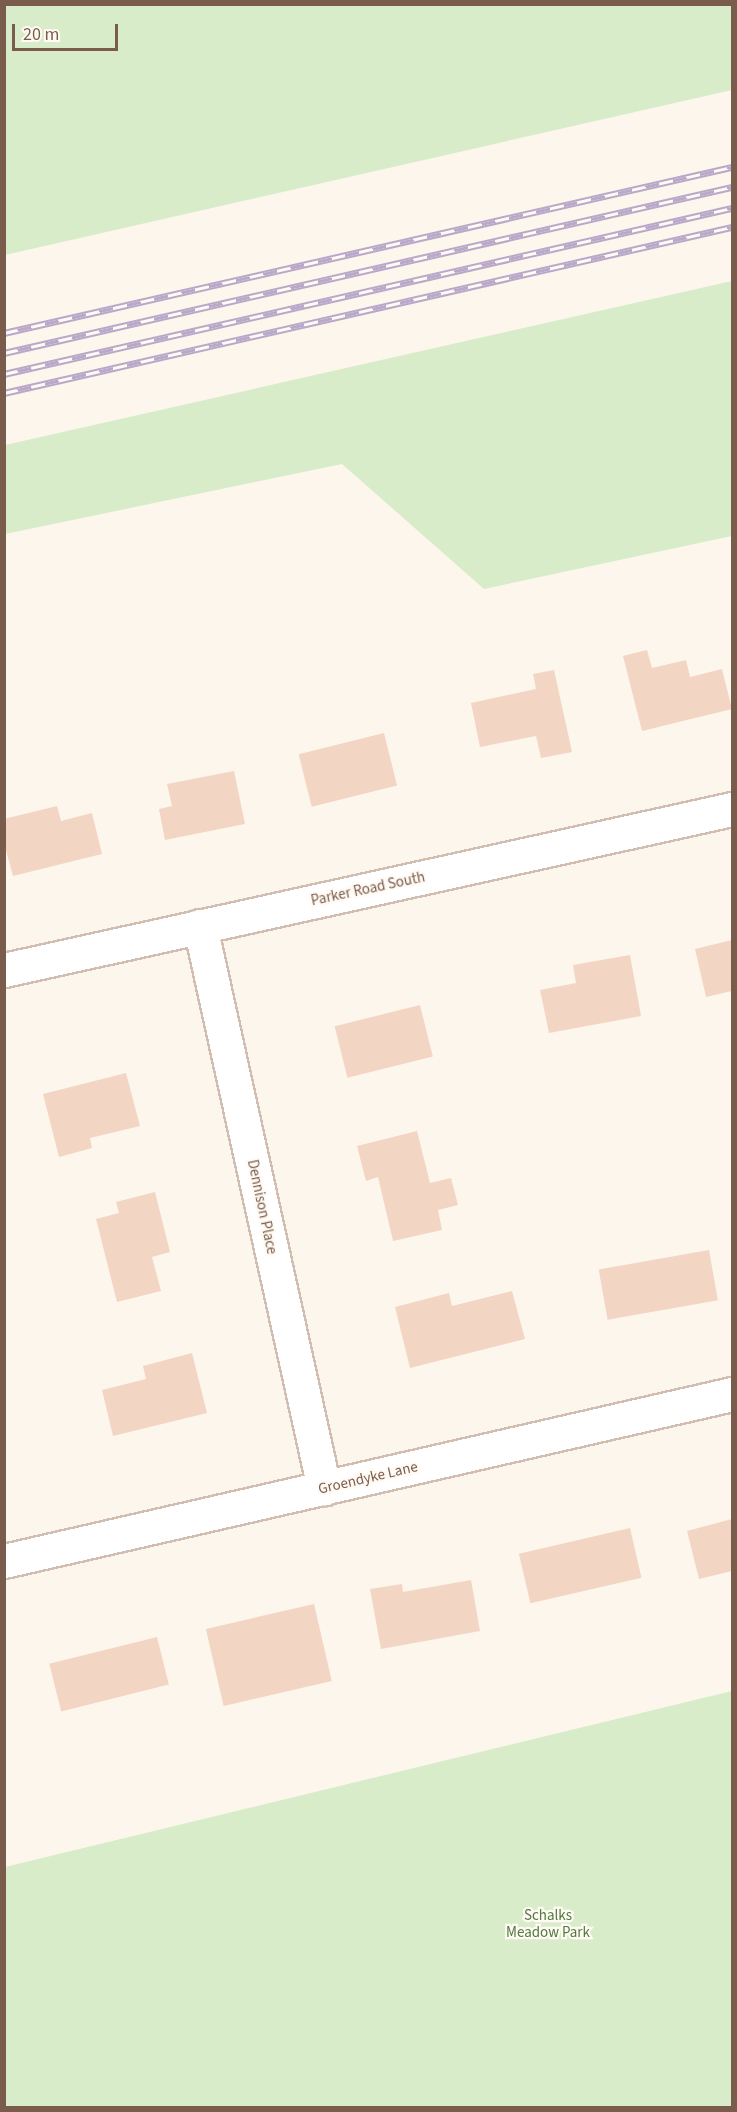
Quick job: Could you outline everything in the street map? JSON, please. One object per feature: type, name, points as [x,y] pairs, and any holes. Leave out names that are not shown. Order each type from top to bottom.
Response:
[{"type":"street","name":"Parker Road South","points":[[4,970],[732,809]]},
{"type":"street","name":"Dennison Place","points":[[200,926],[324,1488]]},
{"type":"street","name":"Groendyke Lane","points":[[4,1561],[732,1394]]},
{"type":"green space","points":[[4,5],[732,5],[732,90],[5,255]]},
{"type":"green space","points":[[732,281],[732,536],[484,589],[342,464],[5,534],[5,445]]},
{"type":"green space","name":"Schalks Meadow Park","points":[[732,1691],[732,2107],[5,2107],[5,1867]]},
{"type":"building","points":[[647,650],[652,668],[686,660],[690,677],[722,669],[732,709],[642,731],[623,656]]},
{"type":"building","points":[[554,670],[572,752],[541,758],[536,736],[480,747],[471,703],[536,689],[533,674]]},
{"type":"building","points":[[384,733],[397,785],[312,807],[299,754]]},
{"type":"building","points":[[234,771],[245,824],[165,840],[159,809],[172,806],[167,784]]},
{"type":"building","points":[[57,806],[61,821],[92,813],[102,854],[13,876],[4,843],[4,819]]},
{"type":"building","points":[[732,940],[732,991],[706,997],[695,949]]},
{"type":"building","points":[[630,955],[641,1016],[549,1033],[540,990],[576,983],[573,965]]},
{"type":"building","points":[[420,1005],[433,1056],[347,1078],[335,1026]]},
{"type":"building","points":[[126,1073],[140,1126],[90,1138],[92,1148],[59,1157],[43,1094]]},
{"type":"building","points":[[417,1131],[430,1183],[451,1178],[458,1205],[438,1210],[442,1230],[393,1241],[378,1177],[366,1181],[357,1146]]},
{"type":"building","points":[[155,1192],[170,1252],[152,1257],[161,1291],[117,1302],[96,1219],[119,1213],[116,1202]]},
{"type":"building","points":[[709,1250],[718,1300],[608,1320],[599,1269]]},
{"type":"building","points":[[512,1291],[525,1339],[410,1368],[395,1307],[449,1293],[452,1306]]},
{"type":"building","points":[[192,1353],[207,1413],[113,1436],[102,1390],[146,1379],[143,1366]]},
{"type":"building","points":[[732,1519],[732,1571],[699,1579],[687,1531]]},
{"type":"building","points":[[630,1528],[641,1578],[530,1603],[519,1554]]},
{"type":"building","points":[[471,1580],[480,1631],[381,1649],[370,1589],[402,1584],[403,1592]]},
{"type":"building","points":[[314,1604],[332,1681],[224,1706],[206,1629]]},
{"type":"building","points":[[157,1637],[169,1685],[61,1711],[49,1664]]},
{"type":"railway","points":[[4,333],[732,167]]},
{"type":"railway","points":[[4,353],[732,187]]},
{"type":"railway","points":[[4,374],[732,208]]},
{"type":"railway","points":[[4,393],[732,227]]}]
